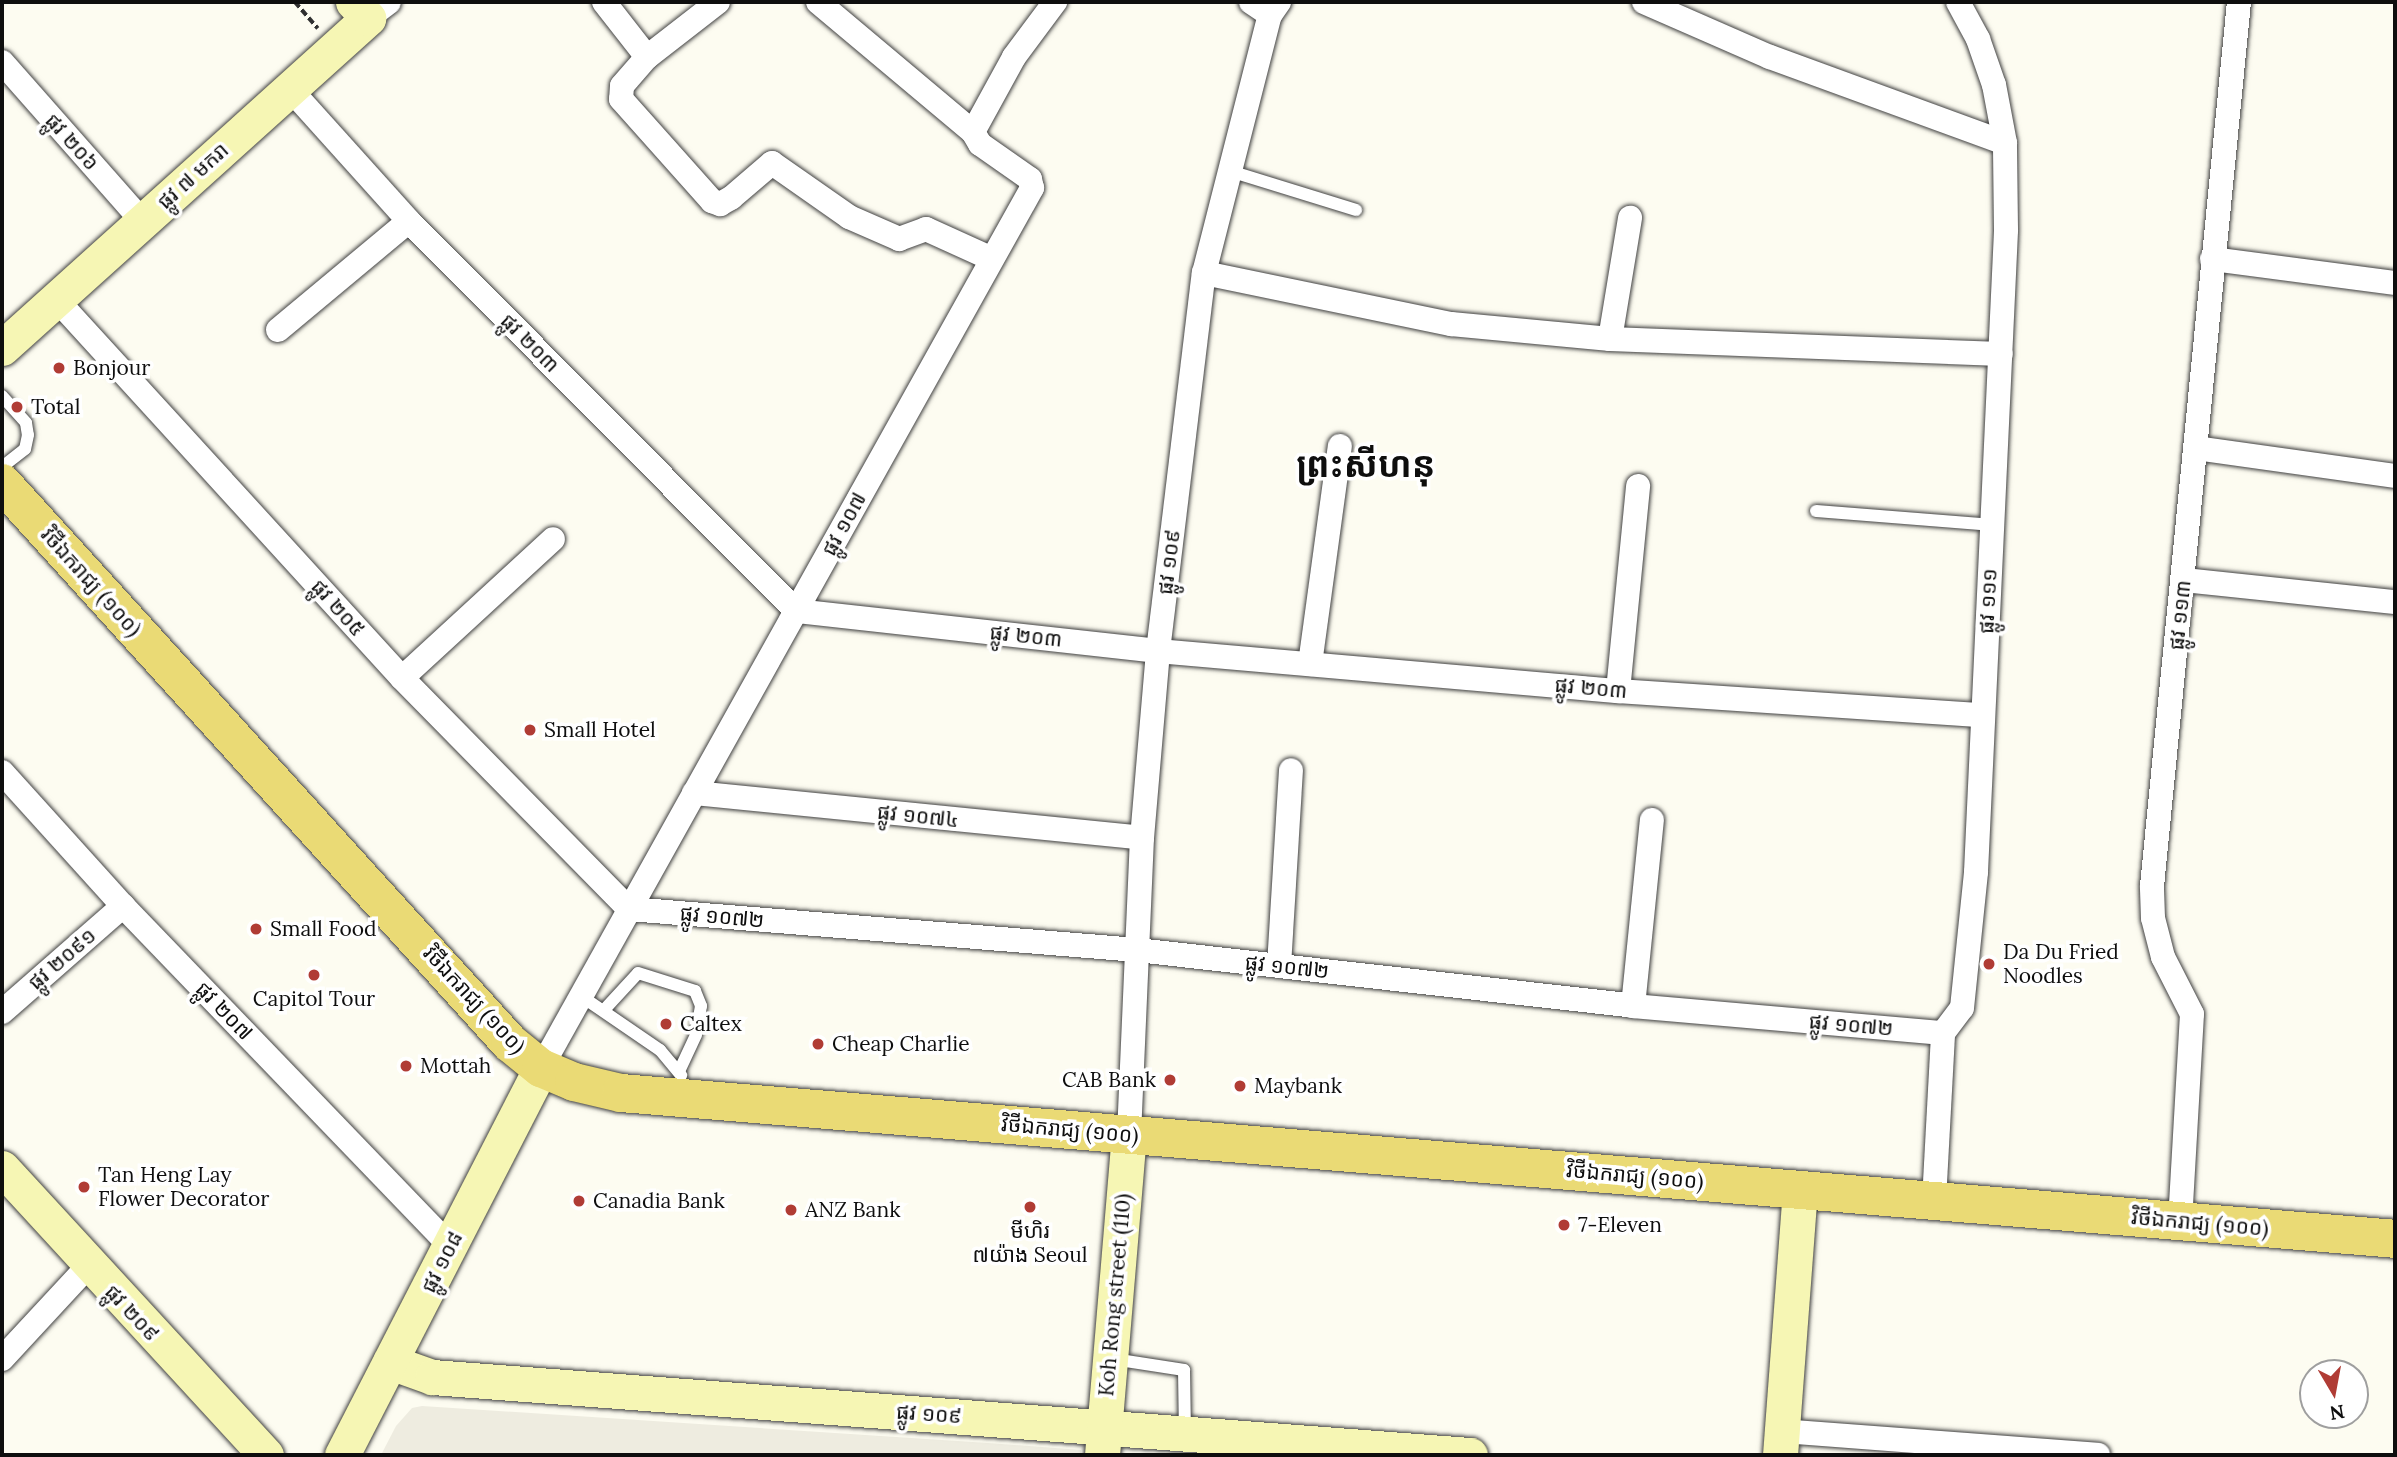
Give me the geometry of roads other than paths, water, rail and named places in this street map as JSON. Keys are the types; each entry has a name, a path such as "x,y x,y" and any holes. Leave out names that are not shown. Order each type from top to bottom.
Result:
{"main road":[{"name":"ផ្លូវ ៧ មករា","path":"2,348 289,89 370,7"},
{"name":"វិថីឯករាជ្យ (១០០)","path":"2,483 510,1043 541,1068 574,1082 621,1093 685,1085 1129,1135 2395,1239"},
{"name":"ផ្លូវ ១០៨","path":"342,1455 541,1068"},
{"name":"Koh Rong street (110)","path":"1103,1441 1129,1135"},
{"name":"ផ្លូវ ២០៩","path":"2,1168 88,1266 266,1455"},
{"path":"1781,1443 1800,1190"},
{"name":"ផ្លូវ ១០៩","path":"390,1362 432,1377 1103,1441 1185,1433 1470,1455"}],"street":[{"path":"604,2 647,58"},
{"path":"718,2 647,58 622,86 621,99 712,201 720,204 731,198 772,163 849,217 886,233 907,238 926,229 992,259"},
{"path":"818,2 973,132 1014,57 1055,2"},
{"path":"1644,2 1770,57 2005,143"},
{"name":"ផ្លូវ ១១១","path":"1943,1032 1962,1008 1976,872 1981,715 2001,354 2005,143 1994,85 1978,39 1958,2"},
{"name":"ផ្លូវ ១១៣","path":"2180,1222 2192,1014 2163,957 2153,918 2152,886 2239,2"},
{"name":"ផ្លូវ ១០៩","path":"1129,1135 1142,838 1158,651 1205,273 1267,6"},
{"name":"ផ្លូវ ២០៦","path":"2,62 142,221"},
{"name":"ផ្លូវ ២០៣","path":"289,89 409,221 796,611 1158,651 1618,691 1981,715"},
{"name":"ផ្លូវ ១០៧","path":"541,1068 1032,183 980,144 973,132"},
{"path":"1610,339 1630,218"},
{"path":"278,330 409,221"},
{"path":"2212,259 2395,283"},
{"path":"1205,273 1451,324 1610,339 2001,354"},
{"name":"ផ្លូវ ២០៥","path":"56,299 402,678 629,909"},
{"path":"1310,664 1340,446"},
{"path":"2196,448 2395,476"},
{"path":"1618,691 1637,486"},
{"path":"402,678 553,539"},
{"path":"2184,580 2395,602"},
{"path":"1279,966 1291,770"},
{"name":"ផ្លូវ ២០៧","path":"2,772 123,906 450,1246"},
{"name":"ផ្លូវ ១០៧៤","path":"694,793 1142,838"},
{"path":"1633,1006 1652,820"},
{"name":"ផ្លូវ ២០៩១","path":"2,1012 123,906"},
{"name":"ផ្លូវ ១០៧២","path":"629,909 1137,950 1633,1006 1943,1032"},
{"path":"1934,1201 1943,1032"},
{"path":"2,1359 88,1266"},
{"path":"1781,1443 2098,1455"}],"lane":[{"path":"1230,171 1356,210"},
{"path":"2,396 26,423 28,435 25,449 2,467"},
{"path":"1816,511 1993,525"},
{"path":"604,1010 638,974 695,991 701,1006 685,1085"},
{"path":"581,996 660,1050 685,1085"},
{"path":"1110,1359 1175,1365 1184,1370 1185,1433"}],"place":[{"name":"Bonjour","path":"59,368"},
{"name":"Total","path":"17,407"},
{"name":"Small Hotel","path":"530,730"},
{"name":"Small Food","path":"256,929"},
{"name":"Da Du Fried Noodles","path":"1989,964"},
{"name":"Capitol Tour","path":"314,975"},
{"name":"Caltex","path":"666,1024"},
{"name":"Cheap Charlie","path":"818,1044"},
{"name":"Mottah","path":"406,1066"},
{"name":"CAB Bank","path":"1170,1080"},
{"name":"Maybank","path":"1240,1086"},
{"name":"Tan Heng Lay Flower Decorator","path":"84,1187"},
{"name":"Canadia Bank","path":"579,1201"},
{"name":"មីហិរ ៧យ៉ាង Seoul","path":"1030,1207"},
{"name":"ANZ Bank","path":"791,1210"},
{"name":"7-Eleven","path":"1564,1225"}],"district":[{"name":"ព្រះសីហនុ","path":"1366,465"}]}
